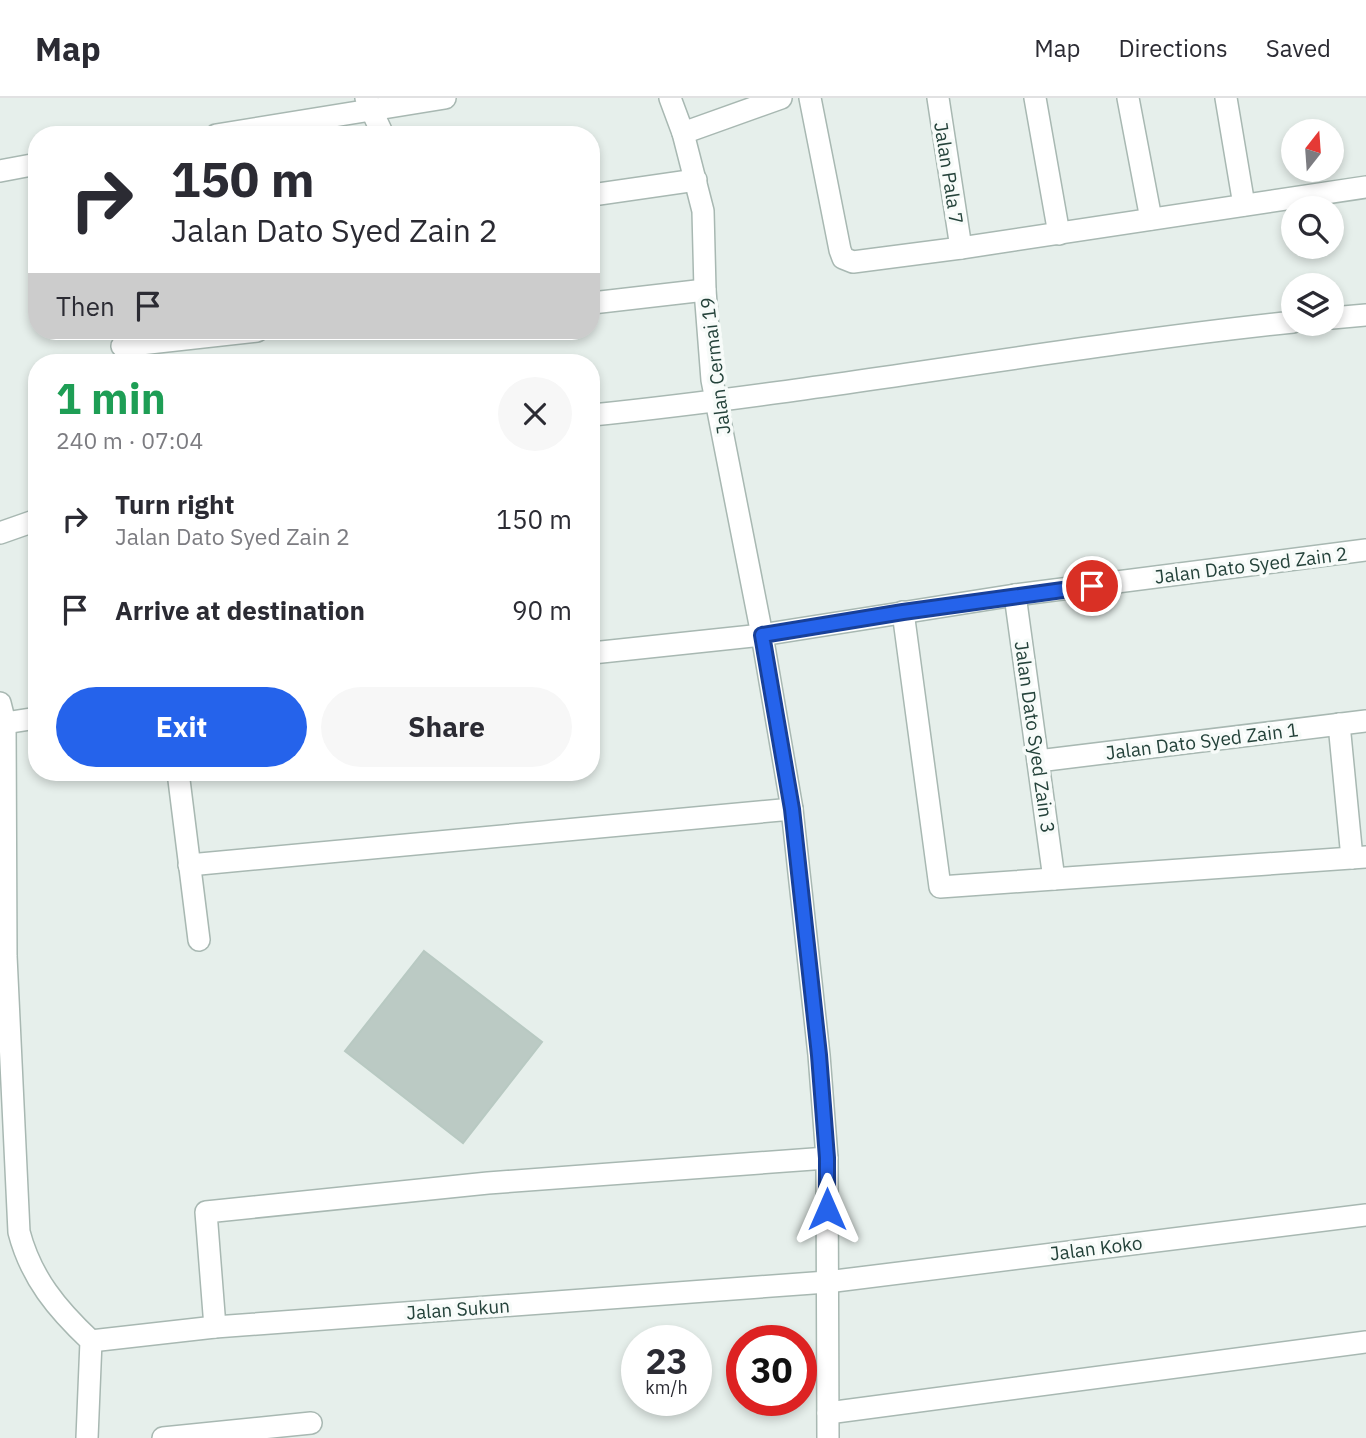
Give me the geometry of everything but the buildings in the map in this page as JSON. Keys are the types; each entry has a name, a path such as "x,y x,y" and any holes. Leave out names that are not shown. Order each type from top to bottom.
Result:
{"street":[{"path":"260,126 369,104 445,98"},
{"name":"Jalan Cermai 19","path":"670,98 683,133 703,211 705,290 716,402 762,635 792,809 819,1055 827,1158 828,1438"},
{"path":"683,133 781,98"},
{"path":"810,98 843,258 853,262 1366,187"},
{"name":"Jalan Pala 7","path":"938,98 961,248"},
{"path":"1035,98 1059,234"},
{"path":"1128,98 1151,219"},
{"path":"1226,98 1244,205"},
{"path":"369,104 379,126"},
{"path":"0,171 28,166"},
{"path":"600,194 696,180"},
{"path":"600,302 705,290"},
{"path":"1344,317 1366,315"},
{"path":"600,414 716,402 971,363 1281,324"},
{"path":"122,346 176,340"},
{"path":"0,533 28,523"},
{"name":"Jalan Dato Syed Zain 2","path":"600,652 762,635 1016,595 1366,550"},
{"name":"Jalan Dato Syed Zain 3","path":"1016,595 1054,878"},
{"path":"903,612 940,887 1359,858 1339,724"},
{"path":"28,717 3,713 6,956 19,1232 27,1261 58,1310 90,1341 87,1438"},
{"name":"Jalan Dato Syed Zain 1","path":"1038,761 1366,721"},
{"path":"179,781 199,940"},
{"path":"189,865 792,809"},
{"path":"215,1327 206,1212 488,1183 827,1158"},
{"name":"Jalan Koko","path":"827,1282 1366,1215"},
{"name":"Jalan Sukun","path":"90,1341 215,1327 827,1282"},
{"path":"828,1413 1366,1342"},
{"path":"163,1438 311,1423"}],"route":[{"path":"827,1209 827,1158 819,1055 792,809 762,635 1016,595 1092,586"}]}
